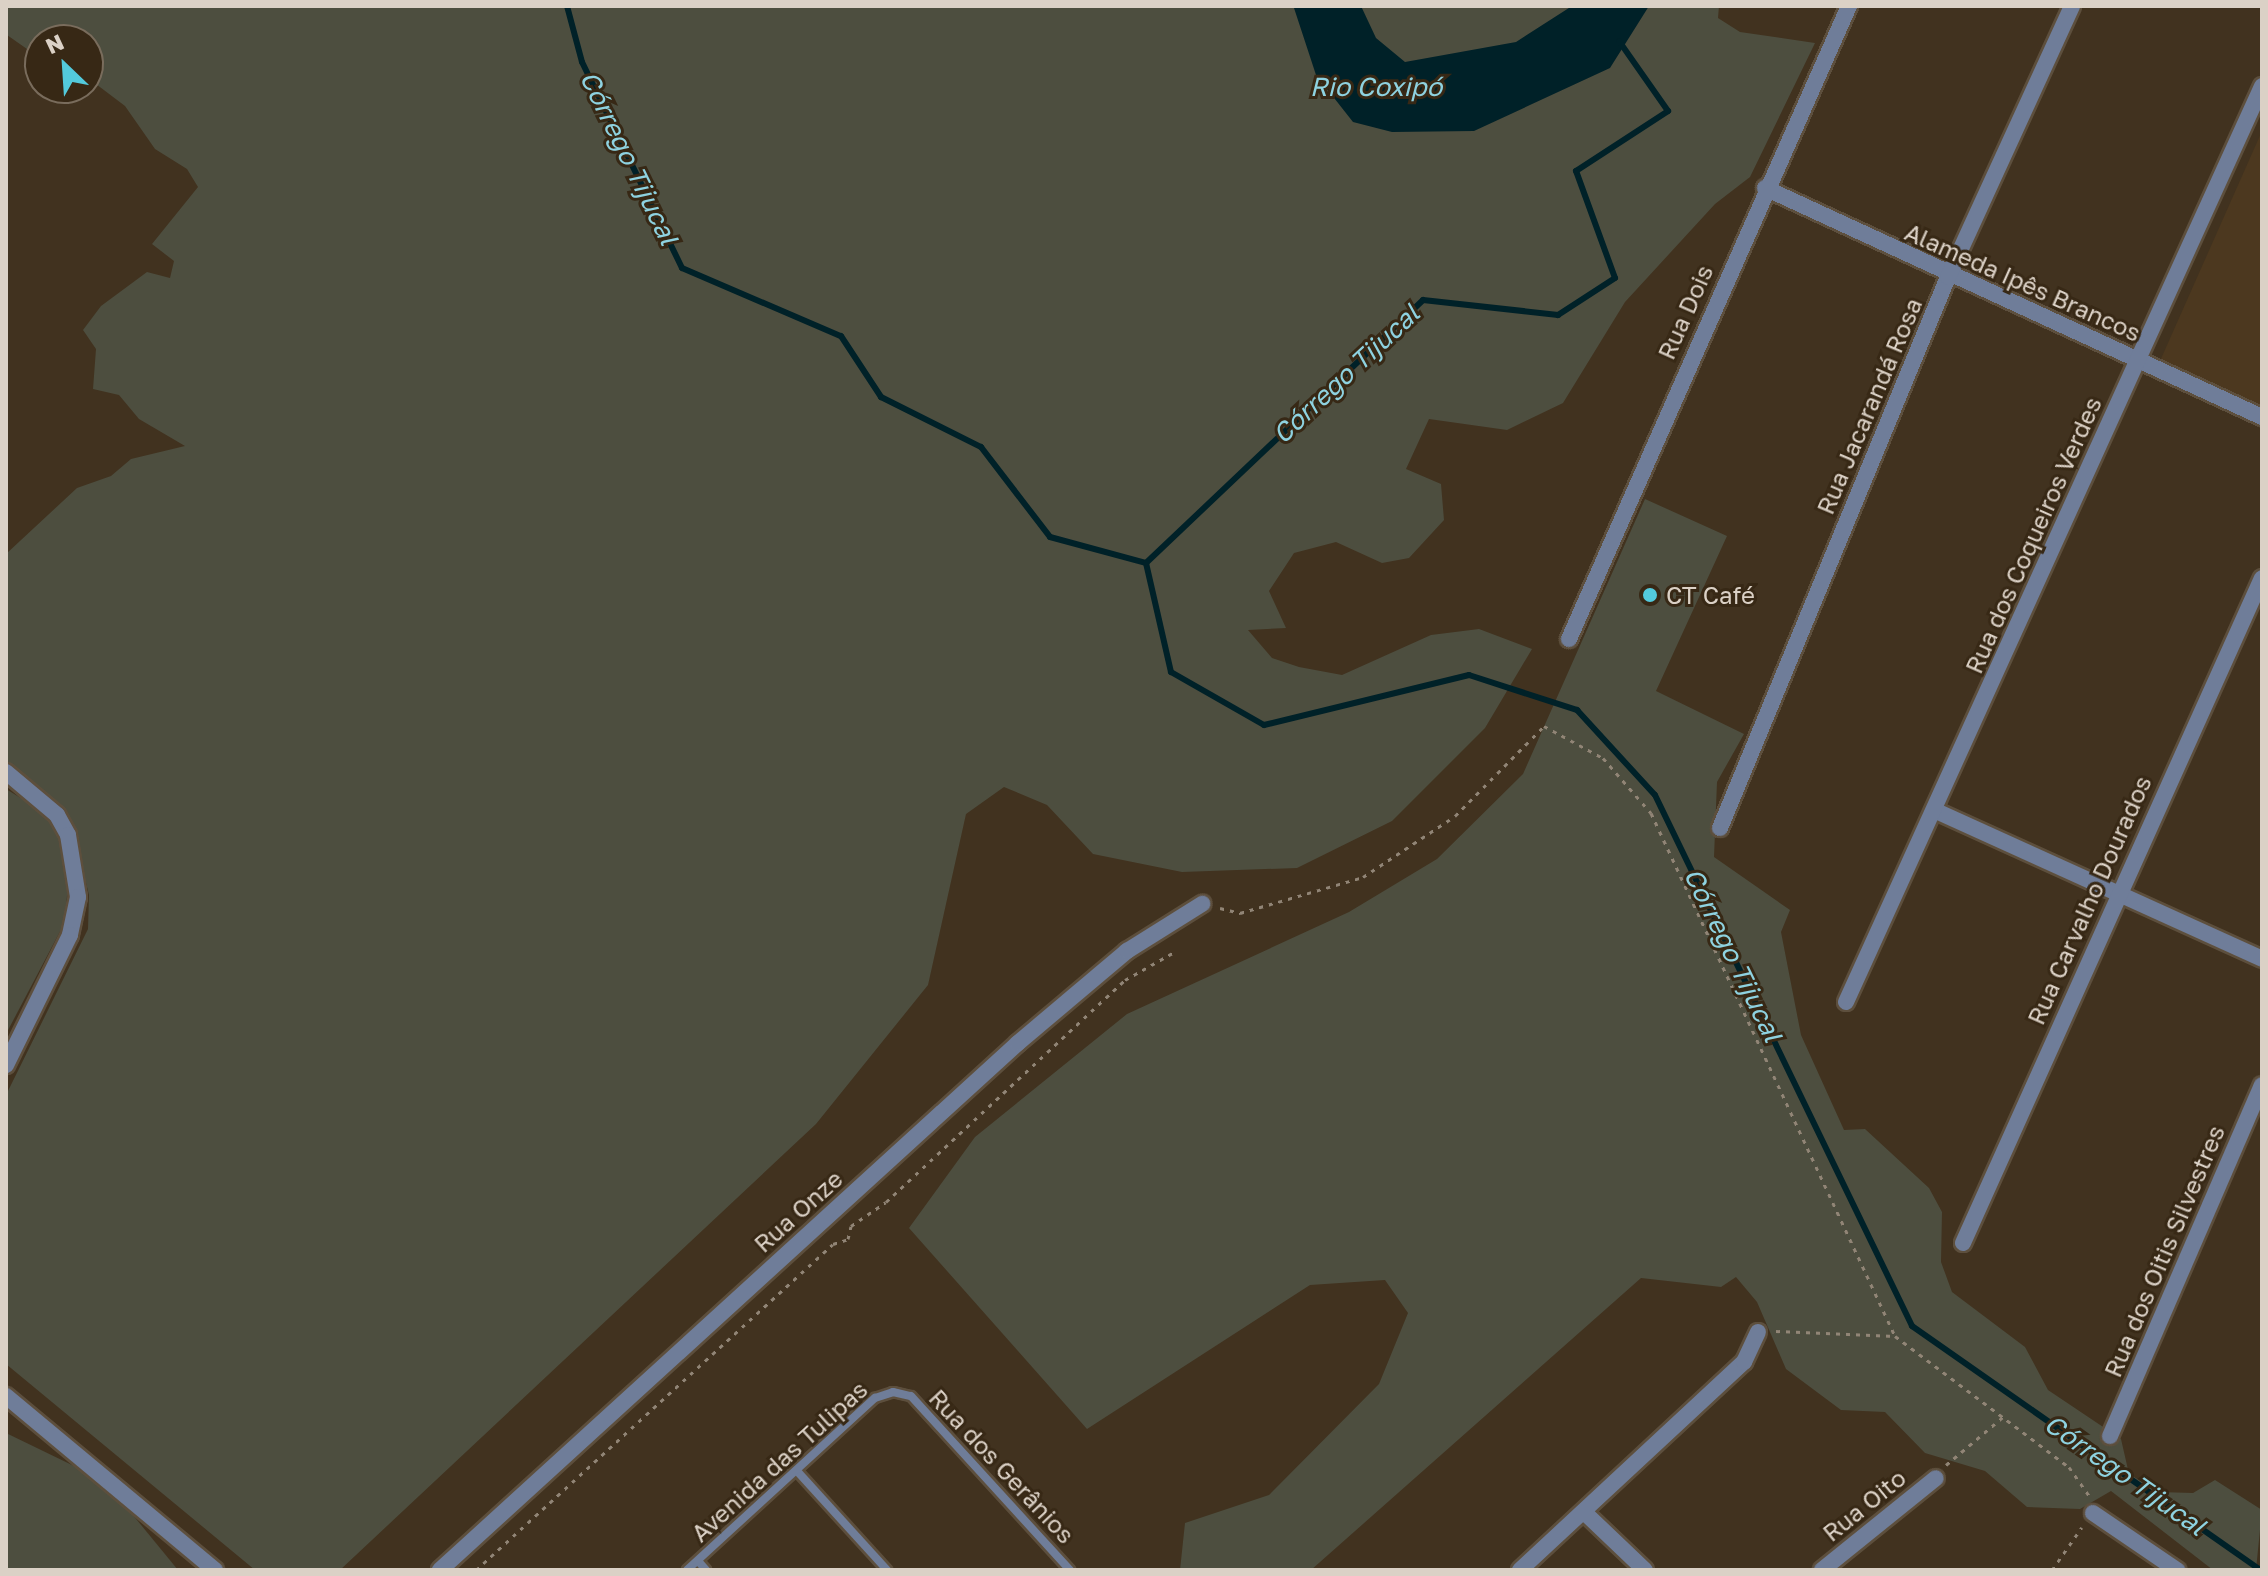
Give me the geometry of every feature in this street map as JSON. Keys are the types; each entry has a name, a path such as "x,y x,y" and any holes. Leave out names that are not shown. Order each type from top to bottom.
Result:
{"street":[{"name":"Rua Dois","path":"1569,639 1765,188 1849,6"},
{"name":"Rua Jacarandá Rosa","path":"1720,828 1948,277 2072,6"},
{"name":"Rua dos Coqueiros Verdes","path":"1846,1002 2262,86"},
{"name":"Alameda Ipês Brancos","path":"1765,188 1948,277 2262,417"},
{"name":"Rua Carvalho Dourados","path":"1963,1243 2115,895 2262,578"},
{"path":"6,772 63,825 78,897 70,935 6,1065"},
{"path":"1934,810 2115,895 2262,959"},
{"name":"Rua Onze","path":"440,1570 1018,1043 1127,951 1202,904"},
{"name":"Rua dos Oitis Silvestres","path":"2110,1436 2262,1085"},
{"path":"1520,1570 1744,1362 1758,1332"},
{"path":"6,1396 215,1570"},
{"name":"Rua Oito","path":"1822,1570 1936,1478"},
{"path":"1584,1512 1645,1570"},
{"path":"2093,1513 2177,1570"}],"lane":[{"name":"Avenida das Tulipas","path":"687,1570 875,1398 902,1393"},
{"name":"Rua dos Gerânios","path":"902,1393 1070,1570"},
{"path":"797,1471 887,1570"},
{"path":"698,1561 706,1570"}],"path":[{"path":"1202,904 1240,913 1363,877 1455,816 1544,726 1603,758 1651,813 1895,1336 2069,1467 2089,1493 2093,1513 2052,1570"},
{"path":"476,1570 833,1244 848,1239 851,1226 877,1202 886,1202 1125,980 1166,950 1176,951"},
{"path":"1758,1332 1823,1328 1895,1336"},
{"path":"1936,1478 1955,1453 2003,1417"}],"shaded area":[{"path":"2262,131 2262,406 2160,361"}],"green space":[{"path":"6,6 1719,6 1718,18 1740,32 1815,43 1750,177 1715,204 1625,302 1563,403 1507,430 1429,419 1406,469 1441,484 1444,520 1409,558 1382,563 1336,542 1294,553 1269,591 1286,628 1248,630 1272,658 1299,667 1342,675 1431,635 1479,629 1532,649 1485,728 1392,821 1297,868 1182,872 1093,854 1047,805 1004,787 966,814 928,985 816,1124 340,1570 255,1570 6,1364 6,1095 88,929 89,895 72,827 6,764 6,554 77,488 111,476 131,459 185,446 139,419 119,395 93,389 96,349 83,330 101,306 147,272 170,278 174,261 152,244 198,187 187,169 155,149 125,106 104,90 104,24 24,24 24,47 7,35"},
{"path":"1645,499 1727,536 1656,691 1744,734 1717,782 1714,857 1790,910 1781,932 1801,1035 1844,1130 1865,1129 1929,1188 1942,1212 1941,1262 1952,1292 2025,1347 2048,1390 2121,1439 2129,1474 2159,1492 2193,1493 2215,1480 2262,1510 2256,1570 2213,1570 2111,1491 2080,1509 2027,1507 1985,1471 1925,1453 1885,1412 1841,1410 1786,1369 1757,1302 1736,1277 1721,1287 1641,1278 1311,1570 1180,1570 1185,1523 1269,1495 1379,1384 1408,1313 1385,1280 1310,1285 1087,1429 909,1228 975,1137 1127,1014 1349,912 1437,859 1523,774"},
{"path":"6,789 42,811 61,837 69,870 65,922 6,1034"},
{"path":"6,1433 105,1481 178,1570 6,1570"}],"water":[{"name":"Rio Coxipó","path":"1361,6 1376,38 1405,62 1516,42 1572,6 1649,6 1610,68 1474,131 1392,132 1353,122 1316,75 1294,8"}],"waterway":[{"name":"Córrego Tijucal","path":"567,6 582,62 682,268 841,336 881,397 981,447 1050,537 1146,563 1171,672 1264,725 1469,675 1577,710 1655,795 1912,1326 2261,1570"},
{"name":"Córrego Tijucal","path":"1146,563 1423,300 1558,315 1615,278 1576,171 1668,111 1619,41"}],"place":[{"name":"CT Café","path":"1650,595"}]}
